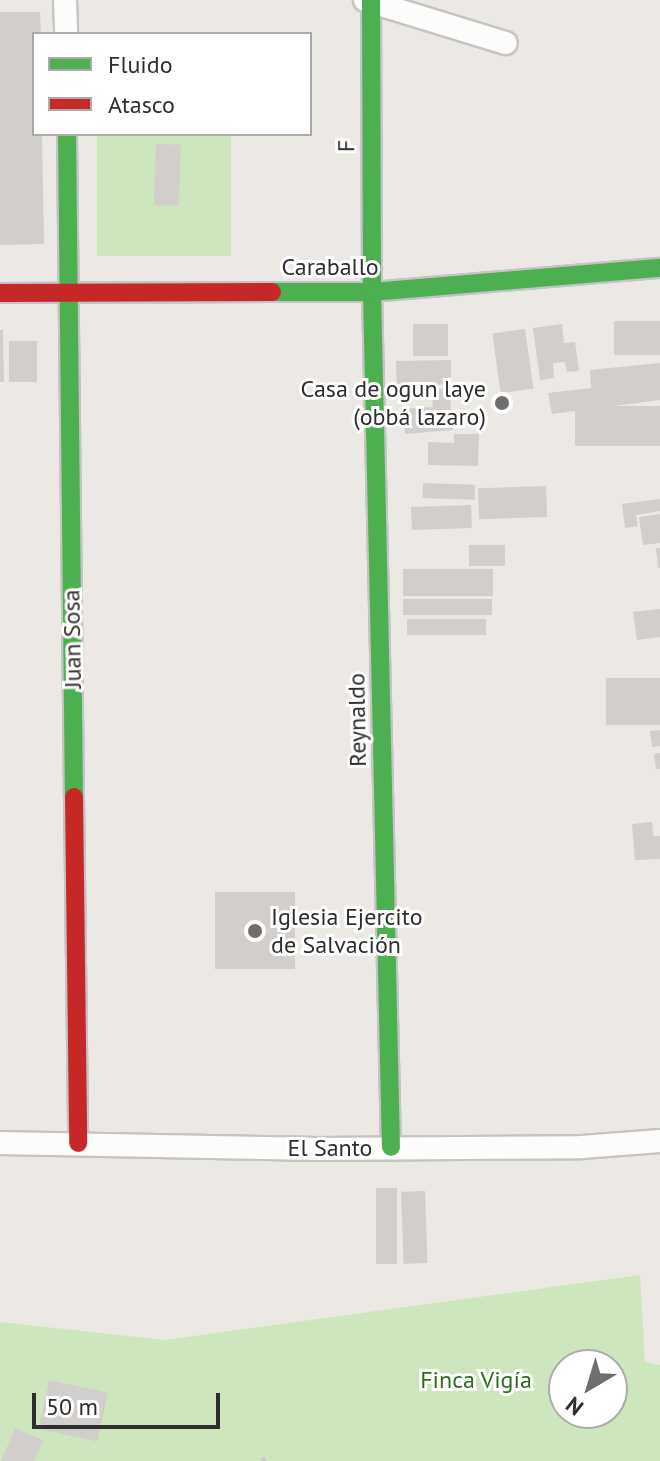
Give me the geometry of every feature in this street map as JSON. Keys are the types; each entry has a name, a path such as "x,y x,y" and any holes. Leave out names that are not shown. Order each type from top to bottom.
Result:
{"street":[{"path":"65,0 66,32"},
{"path":"368,1 506,43"},
{"name":"F","path":"368,1 372,292"},
{"name":"Juan Sosa","path":"67,136 78,1143"},
{"name":"Caraballo","path":"0,293 372,292 660,268"},
{"name":"Reynaldo","path":"372,292 391,1147"},
{"name":"El Santo","path":"0,1143 582,1147 660,1141"}],"green space":[{"path":"97,136 231,136 231,256 97,256"},
{"name":"Finca Vigía","path":"640,1275 645,1362 660,1365 660,1461 0,1461 0,1322 165,1340"}],"building":[{"path":"0,12 40,12 41,32 32,32 32,136 42,136 44,244 0,245"},
{"path":"156,144 181,145 179,206 154,205"},
{"path":"614,321 660,321 660,355 614,355"},
{"path":"413,324 448,324 448,356 413,356"},
{"path":"562,324 564,343 575,342 579,371 567,372 565,362 553,363 554,378 540,380 533,328"},
{"path":"525,329 533,388 501,393 492,334"},
{"path":"0,330 3,330 4,382 0,382"},
{"path":"9,341 37,341 37,382 9,382"},
{"path":"451,360 451,384 430,385 430,396 397,396 396,361"},
{"path":"660,363 660,400 552,414 548,393 591,388 590,370"},
{"path":"449,388 453,430 405,434 403,409 433,407 431,390"},
{"path":"575,406 660,406 660,446 575,446"},
{"path":"454,434 479,434 478,466 428,465 428,442 454,443"},
{"path":"423,483 475,485 474,500 422,498"},
{"path":"546,486 547,517 479,519 478,488"},
{"path":"660,499 660,511 636,515 638,526 625,528 622,504"},
{"path":"471,505 472,528 412,530 411,507"},
{"path":"660,514 660,543 643,545 639,517"},
{"path":"469,545 505,545 505,566 469,566"},
{"path":"656,548 660,548 660,568 658,568"},
{"path":"403,569 493,569 493,596 403,596"},
{"path":"403,599 492,599 492,615 403,615"},
{"path":"660,609 660,637 637,640 633,612"},
{"path":"407,619 486,619 486,635 407,635"},
{"path":"606,678 660,678 660,725 606,725"},
{"path":"660,730 660,746 652,747 650,731"},
{"path":"660,753 660,769 656,769 654,754"},
{"path":"652,822 653,836 660,836 660,859 635,860 632,824"},
{"name":"Iglesia Ejercito de Salvación","path":"215,892 295,892 295,969 215,969"},
{"path":"376,1188 397,1188 397,1264 376,1264"},
{"path":"425,1191 428,1263 404,1264 401,1192"},
{"path":"49,1380 108,1392 97,1441 39,1429"},
{"path":"15,1428 43,1440 34,1461 1,1461"}],"traffic: fast":[{"path":"371,0 372,292 391,1147"},
{"path":"67,136 74,797"},
{"path":"272,292 372,292 660,268"}],"traffic: jam":[{"path":"0,293 272,292"},
{"path":"74,797 78,1143"}],"place":[{"name":"Casa de ogun laye (obbá lazaro)","path":"502,403"},
{"name":"Iglesia Ejercito de Salvación","path":"255,931"}]}
